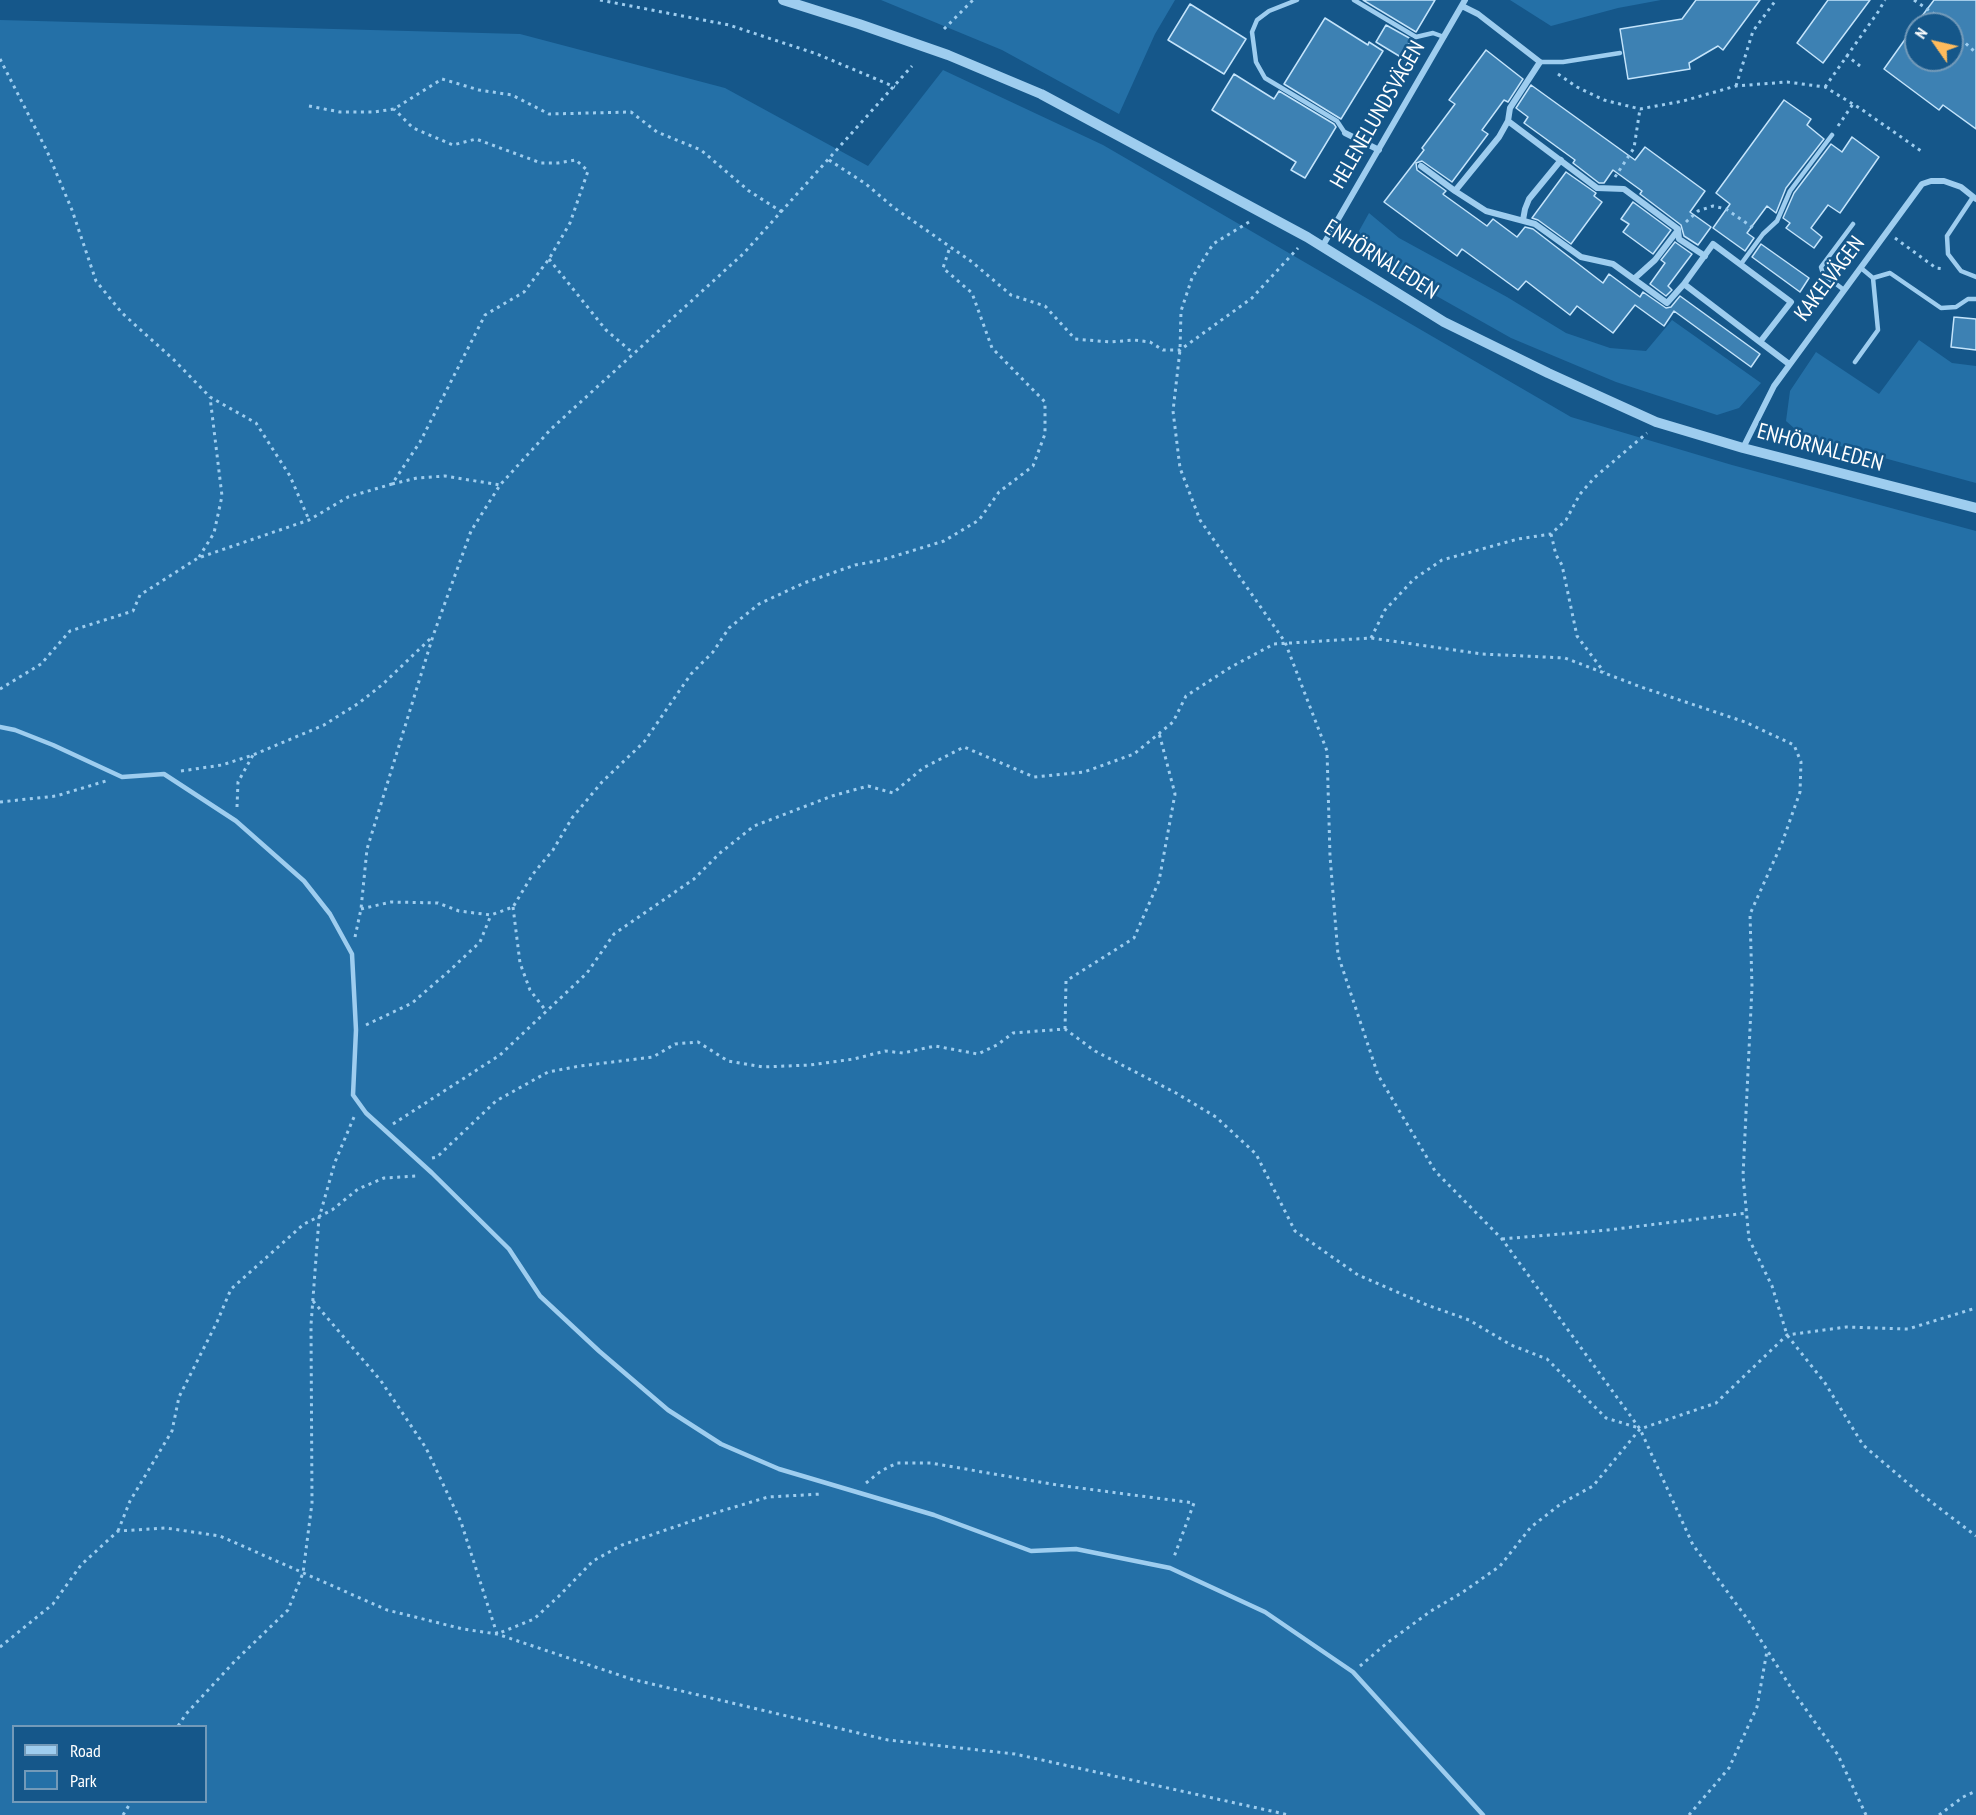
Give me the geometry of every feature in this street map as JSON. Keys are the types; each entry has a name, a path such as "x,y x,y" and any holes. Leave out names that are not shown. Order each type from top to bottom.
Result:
{"street":[{"name":"ENHÖRNALEDEN","path":"783,0 948,55 1041,94 1307,237 1321,248 1444,322 1656,422 1743,448 1976,508"},
{"path":"1455,191 1499,137 1508,121 1510,108 1540,62 1463,3"},
{"name":"HELENELUNDSVÄGEN","path":"1321,248 1463,3"},
{"path":"1508,121 1597,188 1624,189 1678,229 1679,239 1705,256"},
{"path":"1345,133 1379,150"},
{"path":"1523,220 1529,199 1561,160"},
{"path":"1421,166 1475,206 1535,225 1581,257 1613,264 1667,303 1713,244 1791,302 1760,342"},
{"name":"KAKELVÄGEN","path":"1743,448 1774,386 1789,364 1923,184 1931,180 1944,181 1960,187 1975,198"},
{"path":"1635,278 1655,260 1678,229"},
{"path":"1684,284 1789,364"}],"lane":[{"path":"1298,0 1269,11 1257,20 1252,32 1256,62 1264,78 1336,121 1345,133"},
{"path":"1354,0 1416,37 1433,33 1444,37"},
{"path":"1540,62 1563,62 1620,52"},
{"path":"1741,264 1763,234 1777,220 1790,191 1832,135"},
{"path":"1975,198 1947,236 1948,254 1962,271 1976,276"},
{"path":"1844,290 1823,273 1821,267 1852,224"},
{"path":"1855,362 1878,330 1874,278 1861,268"},
{"path":"1874,278 1890,273 1941,308 1956,307 1968,298 1976,300"},
{"path":"0,727 15,730 53,745 122,777 164,774 236,821 304,881 330,914 352,954 357,1030 353,1095 366,1113 509,1249 540,1296 599,1351 668,1410 721,1444 769,1465 934,1515 1031,1551 1076,1549 1170,1568 1265,1612 1353,1672 1484,1815"}],"path":[{"path":"600,0 729,25 818,54 895,87"},
{"path":"944,29 974,0"},
{"path":"1736,86 1753,31 1776,0"},
{"path":"1825,87 1885,0"},
{"path":"1914,0 1931,12"},
{"path":"1964,42 1976,53"},
{"path":"1846,56 1860,66"},
{"path":"0,59 51,161 72,210 96,281 122,313 174,360 210,397 256,423 290,476 309,520"},
{"path":"1540,62 1577,87 1604,100 1640,109 1683,101 1736,86 1787,82 1825,87 1923,153"},
{"path":"352,954 361,909 367,849 434,636 471,531 500,486 551,429 744,253 912,66"},
{"path":"309,106 340,112 374,112 394,109 442,79 479,90 512,95 549,114 631,112 657,132 700,150 749,191 782,212"},
{"path":"1832,135 1853,104"},
{"path":"392,484 420,442 485,315 524,292 549,259 570,223 588,171 576,160 541,163 476,139 453,145 413,128 394,109"},
{"path":"1607,188 1634,148 1640,109"},
{"path":"829,160 867,184 893,207 972,262 1011,295 1045,306 1075,339 1110,342 1134,340 1150,342 1163,350 1180,350 1252,298 1307,237"},
{"path":"1678,229 1698,211 1713,206 1726,209 1763,234"},
{"path":"1263,213 1213,244 1192,278 1181,311 1180,350 1173,411 1180,468 1200,520 1285,642 1327,751 1330,856 1338,955 1378,1075 1435,1171 1502,1239 1640,1429 1693,1545 1748,1620 1838,1755 1866,1815"},
{"path":"1887,232 1936,268 1962,271"},
{"path":"546,1011 531,990 520,963 513,907 533,874 553,850 572,818 602,782 644,742 691,674 713,652 729,628 759,604 804,583 855,565 882,560 944,541 979,520 999,492 1033,466 1045,434 1045,402 992,348 972,293 943,268 950,247"},
{"path":"549,259 606,330 633,353"},
{"path":"198,558 214,533 222,496 214,445 210,397"},
{"path":"1371,638 1385,610 1414,579 1442,560 1518,539 1551,534 1566,520 1580,494 1595,477 1646,435 1656,422"},
{"path":"0,689 40,664 70,631 133,611 140,595 198,558 309,520 348,497 417,478 445,476 500,486"},
{"path":"1551,534 1556,555 1565,576 1577,636 1604,673"},
{"path":"164,774 222,765 253,755 324,725 359,704 434,636"},
{"path":"384,1130 500,1055 586,973 614,934 694,879 720,853 754,826 832,796 868,786 893,793 923,768 964,747 1034,777 1084,772 1134,754 1173,722 1186,696 1274,644 1371,638 1482,654 1565,658 1745,722 1794,745 1801,762 1800,792 1782,843 1750,914 1752,987 1743,1176 1749,1239 1772,1286 1787,1335 1825,1383 1863,1444 1917,1491 1976,1536"},
{"path":"1065,1029 1066,981 1134,938 1159,880 1175,794 1159,733"},
{"path":"236,821 238,782 253,755"},
{"path":"0,802 56,796 122,777"},
{"path":"361,909 391,902 438,903 459,911 491,915 513,907"},
{"path":"357,1030 412,1003 480,942 491,915"},
{"path":"418,1161 436,1157 496,1101 548,1072 653,1057 675,1044 698,1042 728,1061 763,1067 810,1065 854,1059 885,1051 903,1053 935,1046 978,1054 997,1045 1013,1033 1065,1029 1095,1051 1176,1093 1216,1117 1256,1154 1294,1231 1358,1275 1427,1305 1469,1320 1511,1344 1547,1359 1606,1418 1640,1429"},
{"path":"179,1725 235,1661 288,1610 303,1573 312,1503 311,1325 319,1218 335,1162 354,1119 353,1095"},
{"path":"0,1647 53,1604 81,1565 118,1532 130,1501 172,1431 179,1397 231,1289 304,1224 333,1210 358,1189 384,1178 417,1176"},
{"path":"1502,1239 1608,1230 1747,1213"},
{"path":"313,1301 381,1381 426,1448 461,1522 497,1634"},
{"path":"1353,1672 1422,1617 1500,1566 1531,1527 1562,1503 1593,1486 1640,1429 1716,1402 1787,1335 1846,1327 1908,1329 1976,1308"},
{"path":"857,1492 881,1471 897,1463 931,1463 1057,1485 1194,1503 1170,1568"},
{"path":"497,1634 534,1619 592,1561 622,1545 768,1497 824,1494"},
{"path":"118,1532 166,1528 220,1536 387,1610 463,1629 497,1634 632,1679 888,1740 1015,1754 1289,1815"},
{"path":"1689,1815 1729,1768 1757,1707 1767,1650"},
{"path":"1939,1815 1963,1797 1976,1791"}],"green space":[{"path":"881,0 1175,0 1155,34 1119,114 1002,50"},
{"path":"1510,0 1661,0 1618,8 1551,26"},
{"path":"0,20 520,34 725,88 868,166 943,70 1103,145 1571,417 1732,465 1976,531 1976,1815 0,1815"},
{"path":"1369,213 1399,238 1507,297 1566,333 1610,348 1646,351 1672,320 1761,383 1739,408 1717,415 1616,382 1511,338 1369,258 1359,231"},
{"path":"1919,340 1952,363 1976,366 1976,483 1803,436 1786,421 1790,391 1816,352 1879,394"}],"building":[{"path":"1363,0 1435,0 1416,32"},
{"path":"1696,0 1760,0 1723,50 1718,46 1689,63 1690,69 1628,79 1620,29 1682,19"},
{"path":"1828,0 1870,0 1823,63 1797,43"},
{"path":"1934,0 1976,0 1976,129 1943,105 1939,110 1884,69 1904,41 1904,72 1964,72 1964,12 1925,12"},
{"path":"1190,4 1246,39 1224,74 1168,40"},
{"path":"1325,18 1368,45 1369,42 1383,51 1341,119 1284,84"},
{"path":"1386,25 1411,39 1409,43 1417,48 1409,62 1376,42"},
{"path":"1486,50 1523,79 1508,102 1504,100 1482,130 1488,134 1452,182 1422,161 1416,163 1417,170 1446,191 1444,195 1487,226 1493,219 1517,237 1525,227 1533,229 1603,283 1609,274 1640,297 1643,292 1666,308 1671,307 1680,296 1760,354 1751,367 1674,311 1664,326 1635,305 1613,333 1577,306 1570,315 1526,281 1518,290 1462,249 1457,256 1384,202 1424,150 1422,148 1455,104 1449,100"},
{"path":"1234,74 1274,99 1279,91 1334,124 1336,127 1305,178 1291,170 1296,162 1212,110"},
{"path":"1531,85 1635,160 1645,147 1705,191 1690,212 1711,227 1698,245 1684,236 1681,225 1640,194 1642,191 1613,170 1604,183 1599,183 1573,163 1575,160 1524,123 1528,117 1516,108"},
{"path":"1784,100 1811,119 1807,125 1824,139 1786,188 1776,213 1767,206 1747,233 1754,238 1745,251 1713,228 1730,204 1716,193"},
{"path":"1852,137 1879,157 1840,213 1828,205 1811,228 1822,237 1814,248 1786,228 1790,223 1783,218 1794,193 1831,144 1842,152"},
{"path":"1566,172 1596,193 1594,196 1602,202 1571,244 1532,218"},
{"path":"1633,202 1671,230 1653,254 1623,232 1629,224 1621,219"},
{"path":"1675,242 1692,254 1668,286 1672,290 1666,296 1650,284 1665,263 1661,260"},
{"path":"1761,244 1809,278 1800,292 1752,257"},
{"path":"1954,317 1976,319 1976,350 1951,347"}]}
